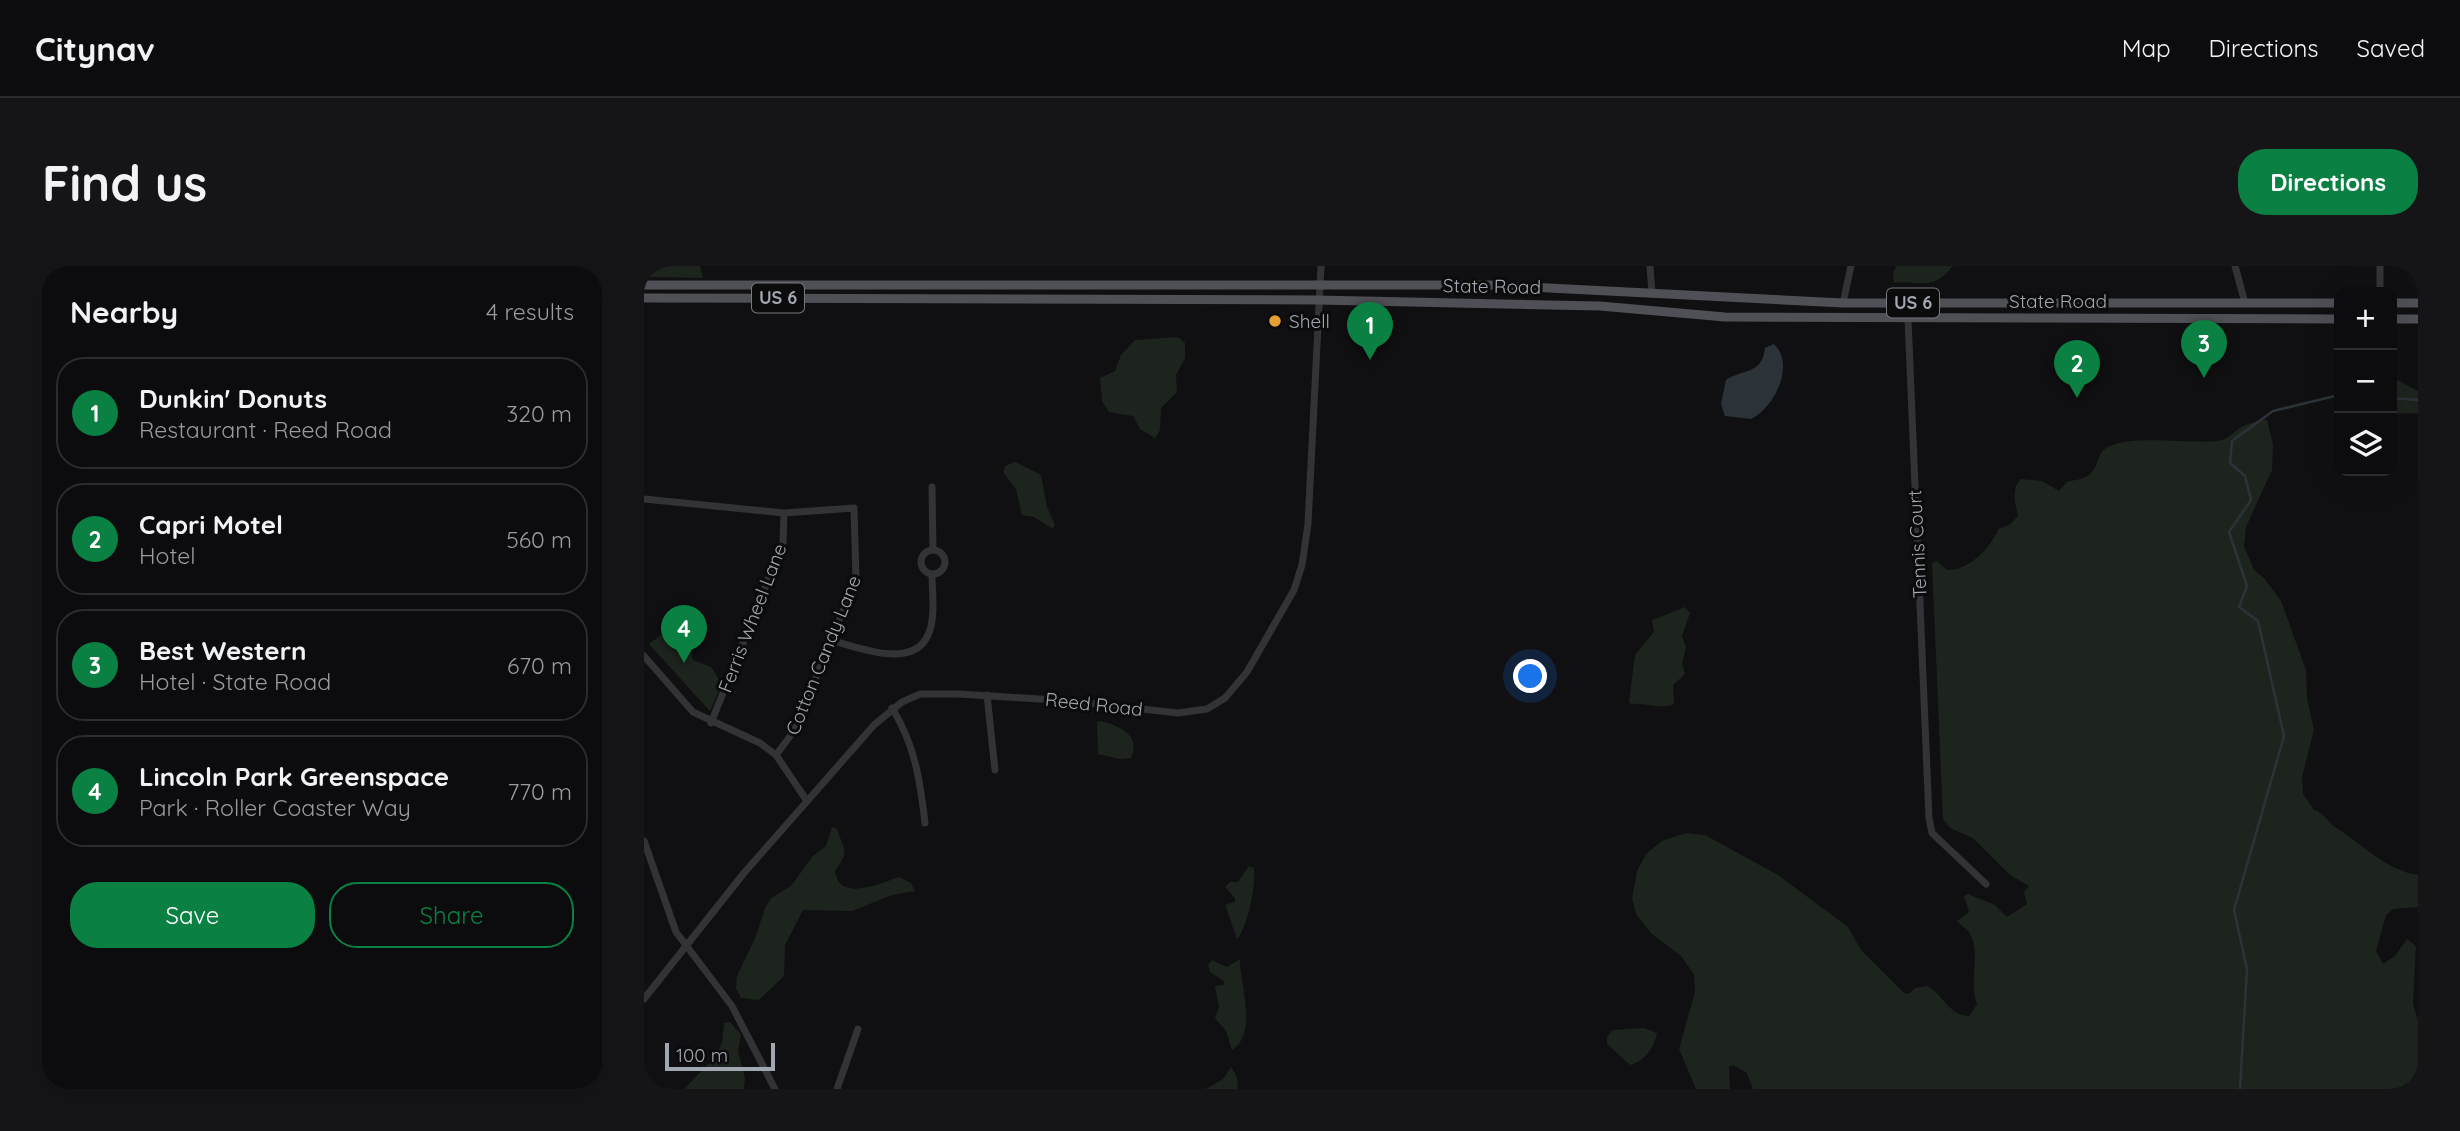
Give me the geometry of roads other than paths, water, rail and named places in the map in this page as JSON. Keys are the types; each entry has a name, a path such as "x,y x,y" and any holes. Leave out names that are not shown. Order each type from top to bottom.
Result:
{"main road":[{"name":"State Road","path":"644,285 1488,285 1843,303 2334,303"},
{"name":"State Road","path":"644,298 1317,300 1600,306 1725,317 2334,319"},
{"path":"2397,303 2418,303"},
{"path":"2397,319 2418,319"}],"street":[{"name":"Reed Road","path":"644,999 716,906 892,708 920,694 988,695 1178,713 1207,709 1232,691 1280,617 1303,565 1308,524 1317,300 1321,266"},
{"path":"1650,266 1652,293"},
{"path":"1843,303 1851,266"},
{"path":"2235,266 2245,303"},
{"path":"2380,266 2380,287"},
{"path":"1600,306 1602,290"},
{"path":"1942,302 1942,319"},
{"path":"2105,303 2105,319"},
{"name":"Tennis Court","path":"1908,319 1925,769 1932,832 1986,884"},
{"path":"932,487 933,550"},
{"path":"644,499 784,513"},
{"name":"Cotton Candy Lane","path":"776,755 794,731 856,579 854,508 784,513"},
{"name":"Ferris Wheel Lane","path":"711,723 783,543 784,513"},
{"path":"933,550 940,553 944,562 942,569 932,574 923,569 921,562 923,555 933,550"},
{"path":"831,640 882,653 910,651 921,645 928,636 932,620 932,574"},
{"path":"644,656 693,712 711,723 760,743 776,755 807,801"},
{"path":"988,695 995,770"},
{"path":"892,708 906,731 916,757 925,822"},
{"path":"644,841 676,932 732,1006 775,1089"},
{"path":"837,1089 858,1029"}],"waterway":[{"path":"2240,1089 2247,969 2234,910 2284,736 2258,621 2239,607 2247,586 2229,532 2251,500 2245,476 2230,463 2232,441 2273,411 2334,396"},
{"path":"2397,398 2418,400"}],"place":[{"name":"Shell","path":"1275,321"},
{"name":"Dunkin' Donuts","path":"1370,360"},
{"name":"Best Western","path":"2204,378"},
{"name":"Capri Motel","path":"2077,398"},
{"name":"Lincoln Park Greenspace","path":"684,663"}]}
